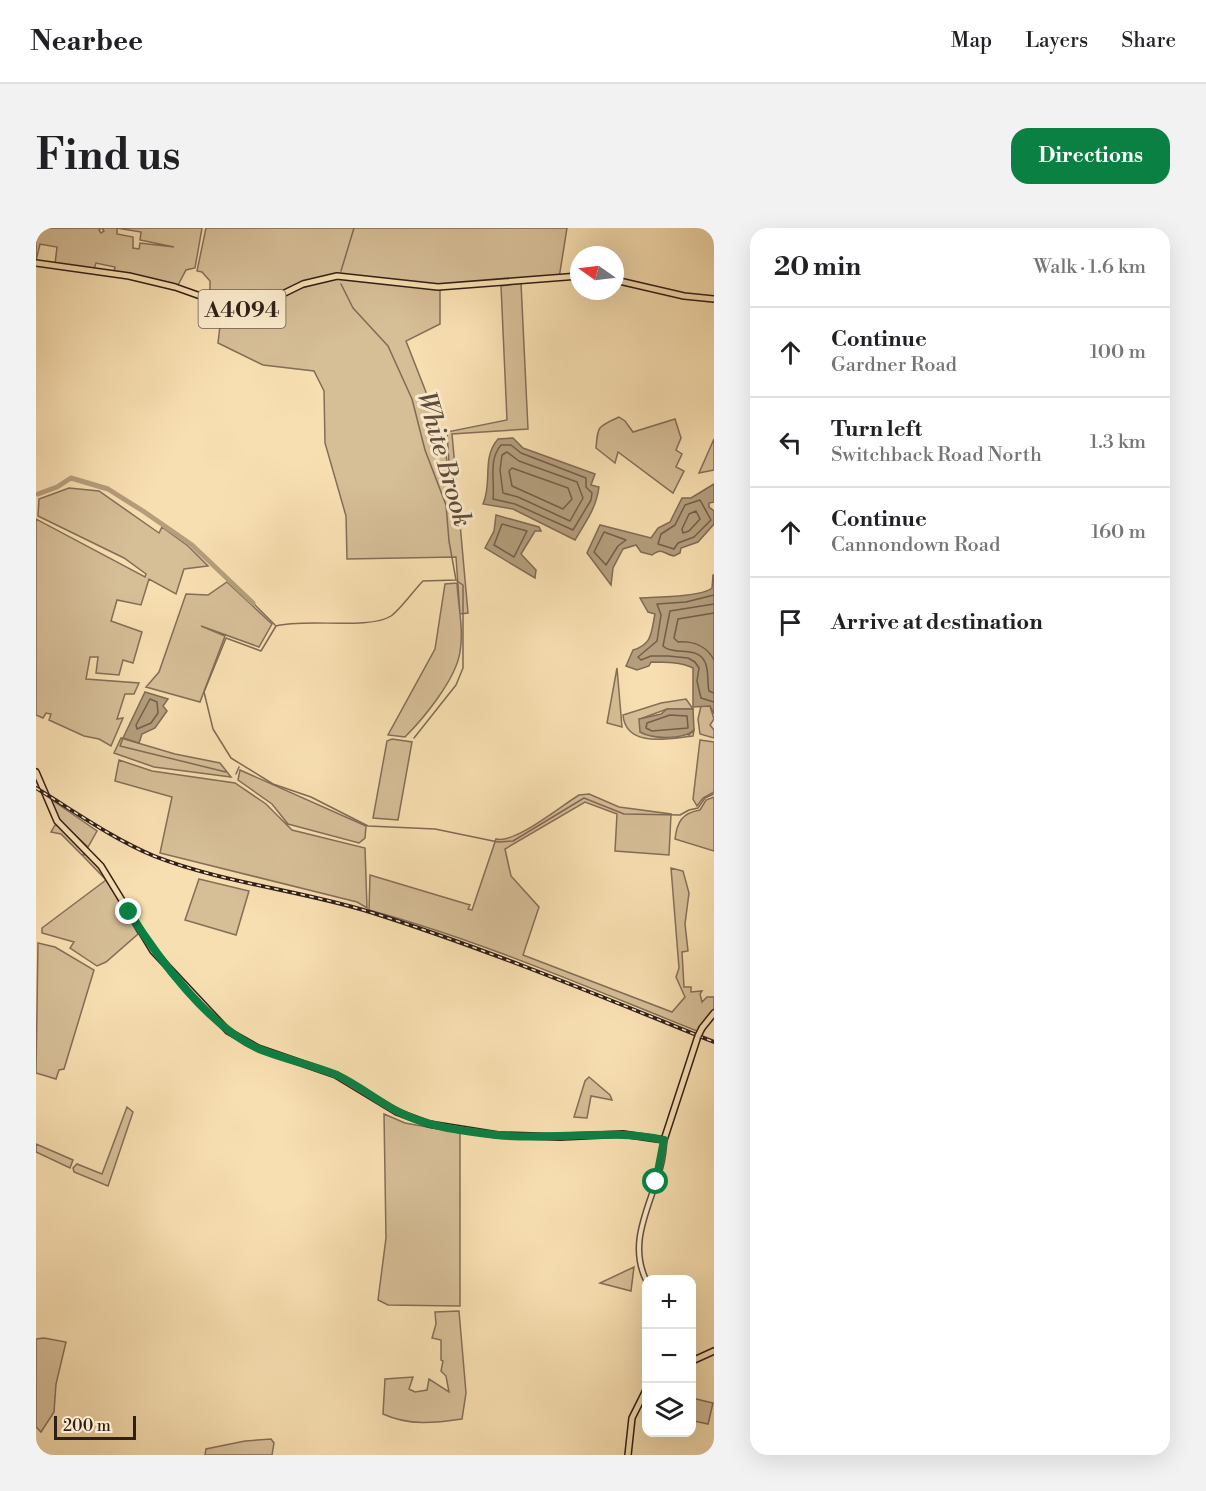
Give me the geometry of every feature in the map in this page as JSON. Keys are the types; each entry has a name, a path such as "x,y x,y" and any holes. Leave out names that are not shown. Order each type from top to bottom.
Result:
{"main road":[{"name":"A4094","path":"36,263 129,276 175,287 240,310 256,307 303,284 337,276 405,285 447,286 570,277"},
{"path":"624,282 684,296 714,299"},
{"path":"36,772 57,821 95,858 153,951 228,1031 258,1048 336,1075 397,1112 419,1120 447,1128 498,1135 560,1137 623,1134 664,1140 697,1038 714,1013"},
{"path":"696,1359 714,1351"},
{"path":"628,1455 632,1418 642,1397"}],"street":[{"path":"644,1275 640,1265 638,1246 662,1160 664,1140"}],"shaded area":[{"path":"36,228 101,228 99,230 101,233 104,231 102,228 117,228 202,228 195,268 186,270 177,287 114,272 115,267 96,263 94,269 55,264 57,247 40,244 36,261","holes":["117,228 141,232 140,240 174,247 140,243 139,249 133,248 133,237 117,234"]},
{"path":"206,228 567,228 559,278 440,289 440,324 406,341 442,433 449,472 447,483 451,494 447,432 507,420 501,286 521,283 528,429 452,434 468,613 460,614 456,557 347,559 346,516 325,443 324,391 314,371 263,365 218,343 221,317 225,309 252,310 315,284 296,286 266,301 248,306 234,306 210,299 210,281 202,272 197,271"},
{"path":"619,417 633,432 675,419 681,438 676,450 682,454 676,467 684,471 673,493 618,452 615,463 596,448 600,428"},
{"path":"714,439 714,470 699,473"},
{"path":"69,488 99,491 159,533 162,527 188,546 208,566 184,569 176,594 149,579 141,605 117,600 111,621 142,632 133,663 123,660 119,675 96,673 98,657 90,657 86,679 139,683 134,694 125,694 117,719 123,718 111,746 99,739 84,736 49,720 51,714 46,713 43,718 36,715 36,519 145,577 146,574 124,558 38,516 39,499"},
{"path":"227,582 272,624 259,647 201,626 225,636 200,702 146,687 159,672 186,594 208,595"},
{"path":"457,583 461,644 457,663 446,686 430,709 405,737 388,735 435,649 445,584"},
{"path":"617,668 622,727 607,723"},
{"path":"686,699 693,709 667,709 640,719 689,735 694,730 693,736 651,739 632,733 626,726 623,715 661,703"},
{"path":"701,706 710,706 714,719 710,725 714,730 714,738 700,734 698,719"},
{"path":"121,738 175,754 220,763 231,777 154,767 114,753"},
{"path":"392,739 412,742 398,820 373,818 387,741"},
{"path":"700,740 714,742 714,792 703,798 697,806 693,799"},
{"path":"119,760 152,771 235,783 266,804 292,830 365,848 367,908 357,902 160,853 172,797 115,781"},
{"path":"240,770 366,826 365,838 359,843 288,824 272,804 238,780"},
{"path":"589,794 619,807 671,814 669,855 615,851 617,814 585,802 505,849 511,876 539,907 523,955 672,1012 685,997 676,977 679,968 671,868 683,871 689,893 685,924 688,951 682,952 684,987 691,987 691,992 702,991 700,994 702,1002 707,997 714,997 714,1011 697,1031 494,951 369,910 370,875 470,905 468,909 472,910 496,839 514,836 538,823 579,795"},
{"path":"714,797 714,851 675,839 682,819 689,813 700,810 706,800"},
{"path":"49,798 97,831 88,847 59,820"},
{"path":"55,825 59,826 86,853 82,855 61,834 51,832"},
{"path":"86,853 100,867 138,934 106,962 97,966 70,948 74,942 42,933 42,928 106,880 83,856"},
{"path":"199,879 249,891 236,935 185,920"},
{"path":"38,943 55,947 94,970 64,1069 59,1070 56,1079 36,1073"},
{"path":"589,1077 610,1095 612,1100 591,1096 587,1118 574,1117 585,1081"},
{"path":"127,1107 133,1112 108,1186 74,1172 73,1168 77,1164 102,1174"},
{"path":"384,1114 405,1123 460,1133 460,1306 388,1305 378,1300 386,1238"},
{"path":"36,1144 73,1160 70,1168 36,1152"},
{"path":"634,1267 631,1291 600,1283"},
{"path":"459,1311 466,1393 462,1419 412,1422 383,1414 385,1379 413,1377 409,1389 415,1392 427,1390 429,1379 449,1392 446,1376 441,1371 443,1361 441,1360 441,1340 432,1338 436,1324 435,1312"},
{"path":"36,1339 66,1342 56,1384 54,1412 41,1432 36,1427"},
{"path":"696,1399 713,1403 708,1424 696,1421"},
{"path":"271,1439 274,1443 272,1455 205,1455 206,1449 245,1441"}],"water":[{"path":"513,438 523,448 595,474 591,485 599,487 596,502 575,540 513,509 483,504 487,487 488,462 493,447 498,439"},
{"path":"714,484 714,502 709,503 709,507 714,511 714,524 698,542 681,548 680,553 674,556 661,551 652,555 641,552 636,545 623,549 613,568 611,585 587,553 600,525 651,538 658,528 670,522 682,498 691,498"},
{"path":"496,515 539,527 541,531 535,531 521,554 536,570 535,578 485,548 494,531"},
{"path":"713,575 714,714 710,706 693,707 693,668 678,663 662,662 651,662 649,666 637,670 626,666 633,650 648,641 653,626 655,614 648,612 640,598 678,596 706,591 712,588"},
{"path":"145,692 168,699 163,706 167,711 155,728 142,734 139,743 123,738"},
{"path":"667,709 693,709 694,730 683,736 675,737 652,736 640,732 639,719 661,714"}],"waterway":[{"name":"White Brook","path":"341,271 354,228"},
{"name":"White Brook","path":"341,284 353,308 388,346 412,399 425,450 446,505 456,580 423,581 395,613 381,620 276,626 261,651 226,638 204,692 213,729 231,758 273,784 311,797 368,826 435,829 498,842 513,841 584,798 624,814 680,815 698,808 705,798 714,794"},
{"path":"38,494 57,487 71,478 108,489 192,545 253,603"},
{"path":"414,738 456,685 463,668 463,585 457,581"},
{"path":"253,603 275,625"},
{"path":"123,738 120,746 226,772"},
{"path":"236,774 239,767"}],"railway":[{"path":"36,788 109,833 154,856 234,880 343,904 414,926 714,1042"}],"route":[{"path":"129,912 153,951 170,970 228,1031 258,1048 336,1075 397,1112 429,1124 498,1135 560,1137 623,1134 664,1140 656,1182"}]}
